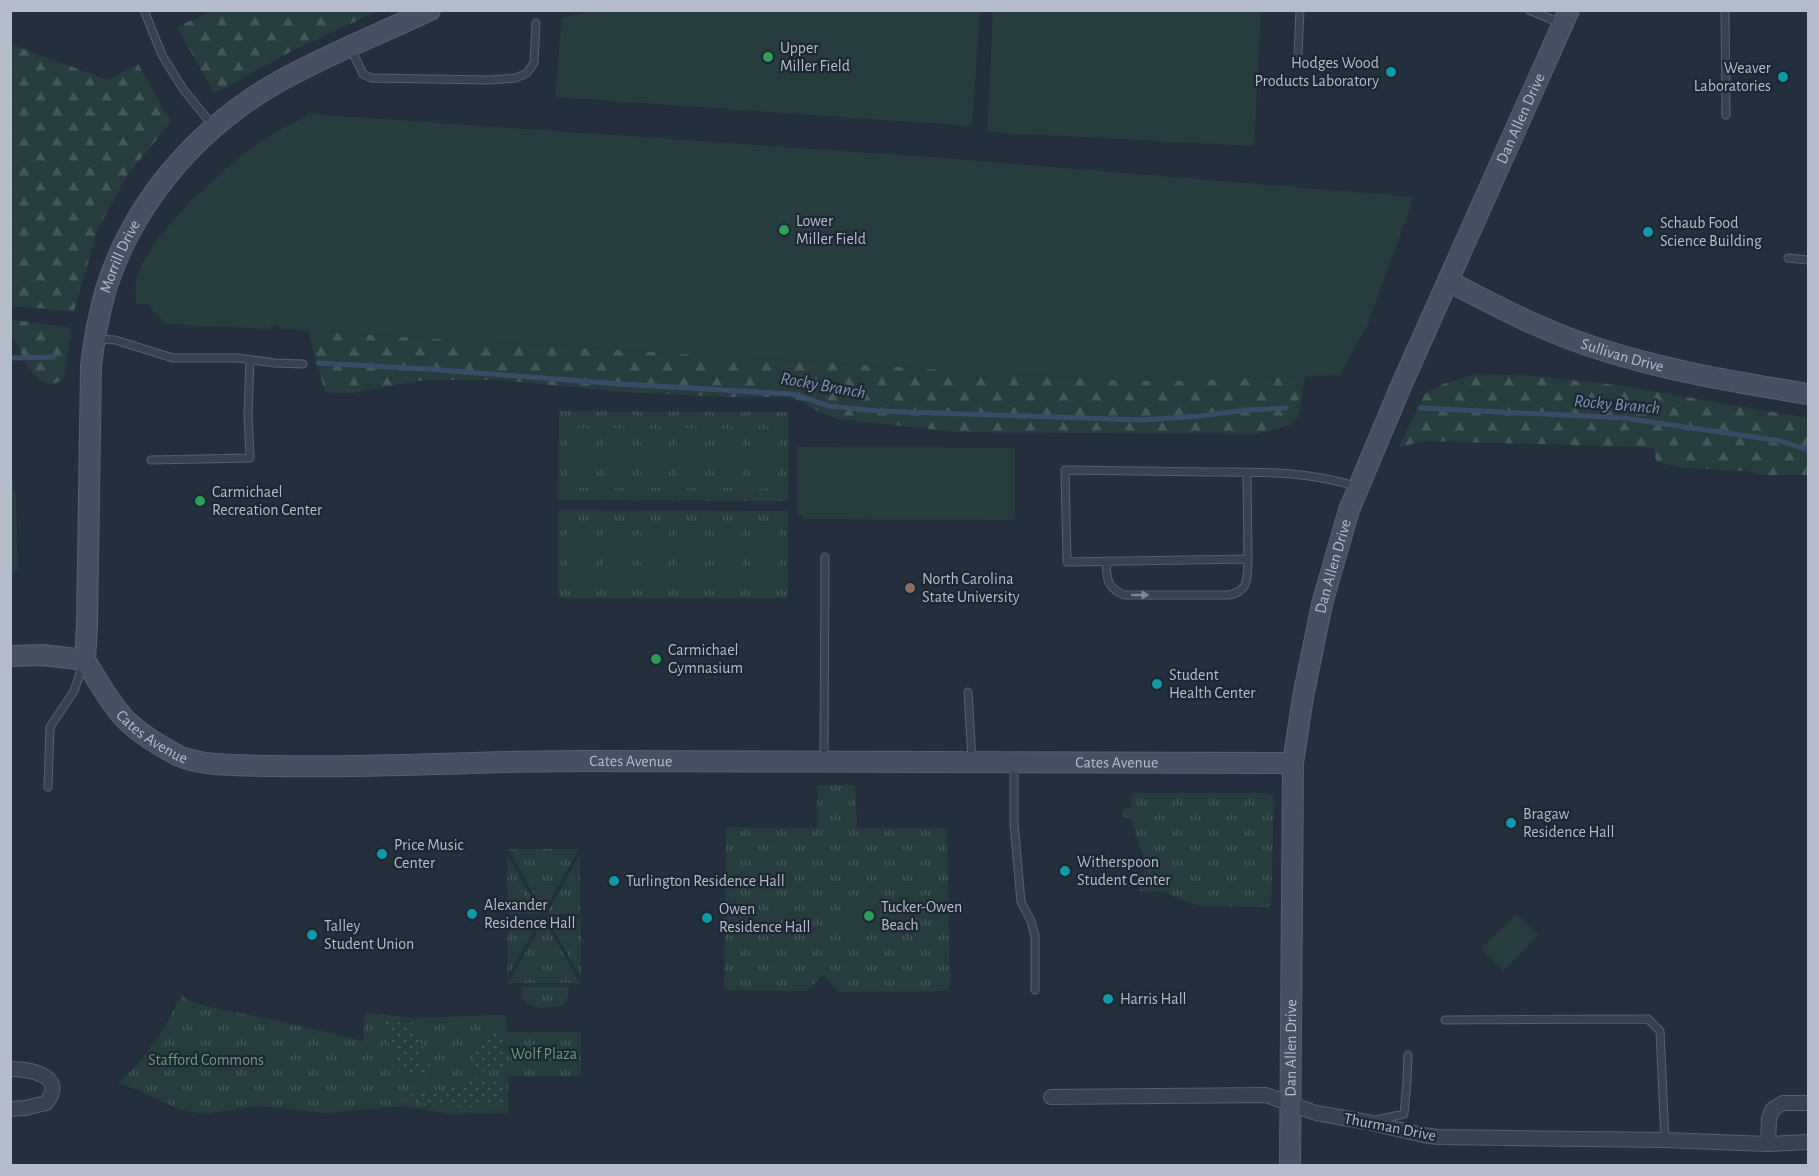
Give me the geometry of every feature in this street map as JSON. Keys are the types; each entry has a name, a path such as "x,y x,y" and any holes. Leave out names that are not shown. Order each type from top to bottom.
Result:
{"street":[{"name":"Morrill Drive","path":"85,660 90,393 94,339 107,288 139,217 158,187 183,156 213,127 241,105 273,85 430,10"},
{"name":"Dan Allen Drive","path":"1290,1166 1293,764 1303,697 1322,604 1349,510 1401,386 1566,17"},
{"name":"Sullivan Drive","path":"1448,281 1546,328 1620,356 1722,379 1809,394"},
{"path":"10,656 42,655 85,660"},
{"name":"Cates Avenue","path":"85,660 124,718 153,741 182,757 213,764 339,767 501,761 1293,764"},
{"path":"10,1069 24,1069 39,1073 48,1079 52,1088 46,1103 25,1108 10,1108"},
{"name":"Thurman Drive","path":"1051,1097 1266,1095 1316,1113 1438,1137 1665,1140 1768,1144 1809,1142"},
{"path":"1768,1144 1769,1118 1773,1109 1783,1103 1809,1103"}],"lane":[{"path":"144,10 162,55 183,89 213,127"},
{"path":"1298,53 1300,10"},
{"path":"1529,10 1550,18 1566,17"},
{"path":"1725,10 1726,115"},
{"path":"350,47 363,74 371,78 490,80 516,78 527,73 534,63 536,23"},
{"path":"1788,258 1809,260"},
{"path":"94,339 115,340 173,358 303,364"},
{"path":"151,460 250,458 248,414 250,360"},
{"path":"1248,559 1067,562 1065,470 1311,475 1359,488"},
{"path":"1106,561 1110,586 1124,595 1229,595 1238,593 1244,588 1247,579 1247,472"},
{"path":"824,762 825,557"},
{"path":"48,788 50,727 74,691 85,660"},
{"path":"968,692 972,762"},
{"path":"1014,762 1014,823 1021,902 1031,921 1035,936 1035,990"},
{"path":"1445,1020 1648,1019 1660,1030 1665,1140"},
{"path":"1367,1122 1404,1114 1408,1055"}],"green space":[{"path":"214,10 377,11 282,56 214,93 177,27"},
{"name":"Upper Miller Field","path":"592,11 980,11 972,126 555,97 562,18"},
{"path":"993,11 1261,11 1254,146 987,132"},
{"path":"10,44 108,80 138,64 171,122 128,174 98,228 74,311 11,306"},
{"name":"Lower Miller Field","path":"309,114 943,158 1414,197 1368,324 1340,375 1167,381 1112,380 279,329 279,326 271,325 270,329 165,324 148,304 136,304 136,281 142,264 153,246 185,208 203,189 253,147"},
{"path":"11,321 71,328 64,378 49,384 37,377 31,370 12,336"},
{"path":"308,331 1112,380 1167,381 1305,376 1299,416 1291,425 1257,434 956,432 839,419 788,397 624,392 499,380 424,380 353,393 325,392"},
{"path":"1477,374 1532,376 1617,385 1808,418 1808,475 1762,475 1748,471 1683,468 1656,461 1654,449 1645,447 1424,441 1399,447 1425,394 1445,383"},
{"path":"559,411 789,412 788,501 558,500"},
{"path":"568,428 596,428 596,488 568,488"},
{"path":"604,428 633,428 632,488 605,488"},
{"path":"677,428 705,428 705,488 677,488"},
{"path":"641,429 669,429 669,488 641,488"},
{"path":"715,429 742,429 742,488 714,488"},
{"path":"750,429 778,429 778,488 750,489"},
{"path":"797,447 1015,448 1015,520 804,519 803,515 797,515"},
{"path":"10,464 16,500 18,569 11,576"},
{"path":"558,510 788,511 788,598 558,598"},
{"path":"604,525 632,525 632,585 604,585"},
{"path":"641,525 669,526 668,585 641,585"},
{"path":"677,525 705,526 705,585 677,585"},
{"path":"714,525 742,526 742,585 714,585"},
{"path":"568,526 596,526 596,585 568,584"},
{"path":"750,526 778,526 778,585 750,585"},
{"path":"817,785 855,785 857,828 947,828 950,991 838,992 823,975 807,991 724,990 726,827 818,828"},
{"path":"1131,793 1266,793 1273,796 1271,905 1267,907 1203,906 1164,892 1139,891 1143,879 1144,860 1131,818 1123,817 1123,808 1129,808 1132,805"},
{"path":"508,849 579,849 544,912"},
{"path":"507,854 541,914 508,914"},
{"path":"580,854 580,914 547,914"},
{"name":"Tucker-Owen Beach","path":"847,903 893,906 891,930 845,927"},
{"path":"1517,914 1538,935 1503,971 1481,949"},
{"path":"508,918 541,918 507,978"},
{"path":"547,918 581,918 581,978"},
{"path":"544,920 580,983 508,983"},
{"path":"521,987 569,987 567,1000 562,1006 535,1007 525,1001"},
{"name":"Stafford Commons","path":"181,995 189,1001 218,1009 363,1041 365,1013 414,1018 506,1015 507,1032 581,1032 581,1076 508,1076 509,1113 450,1114 404,1106 325,1113 260,1106 204,1114 181,1110 139,1090 118,1083 154,1043"},
{"path":"386,1022 413,1023 427,1057 422,1056 421,1063 431,1065 434,1075 408,1074 396,1068 389,1054 395,1056 396,1050 390,1048"},
{"path":"504,1030 504,1070 482,1071 470,1068 477,1048 484,1038"},
{"path":"468,1075 504,1083 505,1104 451,1107 444,1089 460,1085"},
{"path":"440,1090 445,1107 398,1100 411,1095"}],"waterway":[{"name":"Rocky Branch","path":"10,358 54,357"},
{"name":"Rocky Branch","path":"318,363 792,394 829,406 877,411 1143,420 1286,408"},
{"name":"Rocky Branch","path":"1420,408 1624,418 1781,441 1808,450"}],"place":[{"name":"Upper Miller Field","path":"768,57"},
{"name":"Hodges Wood Products Laboratory","path":"1391,72"},
{"name":"Weaver Laboratories","path":"1783,77"},
{"name":"Lower Miller Field","path":"784,230"},
{"name":"Schaub Food Science Building","path":"1648,232"},
{"name":"Carmichael Recreation Center","path":"200,501"},
{"name":"North Carolina State University","path":"910,588"},
{"name":"Carmichael Gymnasium","path":"656,659"},
{"name":"Student Health Center","path":"1157,684"},
{"name":"Bragaw Residence Hall","path":"1511,823"},
{"name":"Price Music Center","path":"382,854"},
{"name":"Witherspoon Student Center","path":"1065,871"},
{"name":"Turlington Residence Hall","path":"614,881"},
{"name":"Alexander Residence Hall","path":"472,914"},
{"name":"Tucker-Owen Beach","path":"869,916"},
{"name":"Owen Residence Hall","path":"707,918"},
{"name":"Talley Student Union","path":"312,935"},
{"name":"Harris Hall","path":"1108,999"}],"park label":[{"name":"Wolf Plaza","path":"544,1054"}]}
